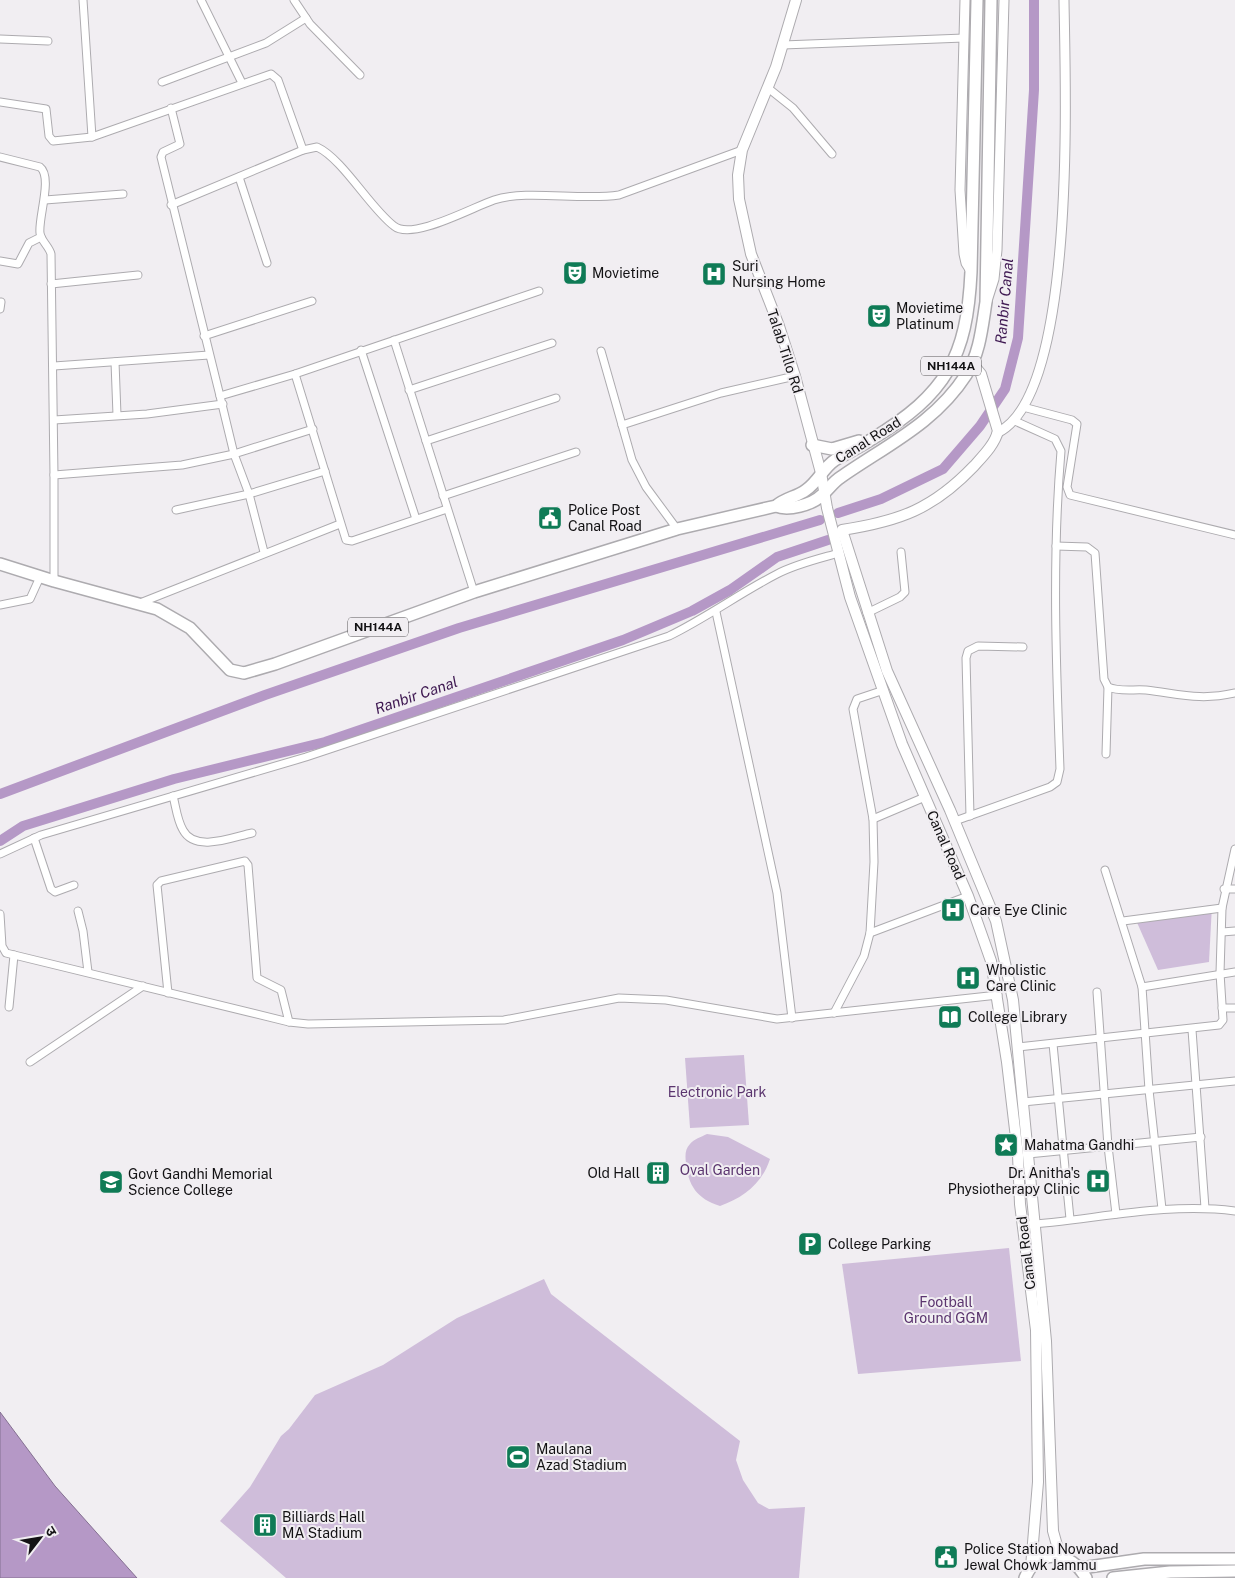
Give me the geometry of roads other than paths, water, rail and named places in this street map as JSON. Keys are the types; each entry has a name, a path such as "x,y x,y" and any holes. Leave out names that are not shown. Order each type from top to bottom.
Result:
{"main road":[{"name":"Talab Tillo Rd","path":"796,0 768,88 742,150 738,175 743,221 751,254 779,326 795,376 812,445 822,473"},
{"name":"Canal Road","path":"977,0 971,272 967,323 956,356 949,370 934,391 920,404 874,438 834,461 822,473 850,598 902,744 987,943 998,996 1018,1155 1023,1225 1036,1330 1038,1482 1031,1567"},
{"name":"NH144A","path":"986,302 991,0"},
{"name":"Canal Road","path":"827,489 896,442 937,411 949,399 972,363 982,331 986,302"},
{"path":"972,363 981,374 997,433"},
{"name":"Canal Road","path":"997,433 984,455 939,498 921,509 881,524 842,530 887,671 954,821 1000,933 1013,1000 1018,1047 1046,1340 1053,1530 1060,1556"},
{"path":"812,445 832,449 874,438"},
{"name":"NH144A","path":"0,564 39,581 54,581 157,609 190,628 230,670 244,672 275,664 474,592 677,529 776,506 808,488 822,473"},
{"name":"NH144A","path":"776,506 782,508 803,504 814,500 827,489"},
{"path":"1025,1578 1031,1567 1049,1556 1060,1556 1072,1560 1084,1573 1144,1559 1235,1559"},
{"path":"1113,1578 1170,1572 1235,1571"}],"street":[{"path":"83,0 92,137"},
{"path":"201,0 242,83"},
{"path":"294,0 306,18 360,76"},
{"path":"965,0 960,198 964,254 971,272"},
{"path":"986,302 994,279 998,250 1004,0"},
{"path":"997,433 1015,421 1023,407 1043,356 1061,255 1066,149 1064,0"},
{"path":"162,82 266,43 306,18"},
{"path":"783,45 964,38"},
{"path":"0,39 48,41"},
{"path":"0,102 46,109 49,136 53,141 92,137 267,74 276,76 303,150"},
{"path":"768,88 792,108 832,154"},
{"path":"171,108 181,142 179,146 161,155 171,204 234,454 248,494 264,552"},
{"path":"171,204 239,178 303,150 317,147 324,152 394,226 412,231 493,200 512,197 602,198 619,195 742,150"},
{"path":"0,157 43,168 45,200 41,236 50,251 52,284 54,581"},
{"path":"239,178 267,263"},
{"path":"45,200 123,194"},
{"path":"0,261 18,264 29,243 41,236"},
{"path":"52,284 138,275"},
{"path":"220,396 295,374 539,291"},
{"path":"204,336 312,301"},
{"path":"394,340 474,592"},
{"path":"409,390 552,343"},
{"path":"361,350 416,519"},
{"path":"601,351 637,472 677,529"},
{"path":"54,366 209,355"},
{"path":"115,362 117,415"},
{"path":"295,374 313,429 343,537 352,540 447,509"},
{"path":"622,425 721,393 795,376"},
{"path":"426,441 556,398"},
{"path":"54,420 148,414 222,404"},
{"path":"1023,407 1072,420 1077,424 1067,487 1070,495 1235,535"},
{"path":"954,821 1050,787 1056,782 1060,769 1056,651 1056,546 1061,451 1051,436 1015,421"},
{"path":"54,475 182,465 234,454 313,429"},
{"path":"443,496 576,452"},
{"path":"176,510 248,494 325,471"},
{"path":"140,603 264,552 340,524"},
{"path":"1056,546 1087,547 1095,553 1104,679 1108,687 1106,754"},
{"path":"867,613 900,597 904,592 901,552"},
{"path":"0,854 34,838 306,758 669,636 716,612 776,575 796,566 839,553"},
{"path":"0,605 30,599 39,581"},
{"path":"716,612 777,893 792,1018"},
{"path":"970,816 966,658 968,651 978,646 1023,647"},
{"path":"1108,687 1146,690 1190,698 1235,693"},
{"path":"834,1013 864,956 870,933 874,862 873,819 853,709 858,700 884,690"},
{"path":"173,796 183,832 198,841 210,842 252,833"},
{"path":"873,819 925,797"},
{"path":"34,838 51,889 55,892 74,885"},
{"path":"1018,1047 1192,1030 1219,1025 1223,1020 1220,973 1222,908 1224,889 1232,870 1235,849"},
{"path":"168,993 157,885 164,880 245,861 248,865 257,978 281,990 289,1022"},
{"path":"1105,870 1142,987 1149,1090 1162,1209"},
{"path":"1224,889 1235,889"},
{"path":"870,933 968,896"},
{"path":"1122,921 1222,908"},
{"path":"78,912 83,931 88,972"},
{"path":"0,914 2,950 14,955 289,1022 308,1024 504,1020 619,998 666,1000 757,1017 792,1018 998,996"},
{"path":"1222,932 1235,931"},
{"path":"9,1008 14,955"},
{"path":"1142,987 1235,972"},
{"path":"30,1062 143,986"},
{"path":"1096,992 1108,1146 1116,1214"},
{"path":"1222,1008 1235,1008"},
{"path":"1192,1030 1205,1208"},
{"path":"1053,1044 1065,1150 1070,1220"},
{"path":"1023,1102 1235,1081"},
{"path":"1028,1154 1201,1137"},
{"path":"1023,1225 1162,1209 1205,1208 1235,1211"}],"waterway":[{"name":"Ranbir Canal","path":"838,513 881,499 943,469 980,426 1005,389 1018,338 1034,90 1034,0"},
{"name":"Ranbir Canal","path":"0,794 265,695 459,628 820,520"},
{"name":"Ranbir Canal","path":"0,841 23,826 174,779 325,742 623,640 692,611 730,590 777,557 828,540"}],"place":[{"name":"Movietime","path":"575,273"},
{"name":"Suri Nursing Home","path":"714,274"},
{"name":"Movietime Platinum","path":"879,316"},
{"name":"Police Post Canal Road","path":"550,518"},
{"name":"Care Eye Clinic","path":"953,910"},
{"name":"Wholistic Care Clinic","path":"968,978"},
{"name":"College Library","path":"950,1017"},
{"name":"Mahatma Gandhi","path":"1006,1145"},
{"name":"Old Hall","path":"658,1173"},
{"name":"Dr. Anitha's Physiotherapy Clinic","path":"1098,1181"},
{"name":"Govt Gandhi Memorial Science College","path":"111,1182"},
{"name":"College Parking","path":"810,1244"},
{"name":"Maulana Azad Stadium","path":"518,1457"},
{"name":"Billiards Hall MA Stadium","path":"265,1525"},
{"name":"Police Station Nowabad Jewal Chowk Jammu","path":"946,1557"}],"park label":[{"name":"Electronic Park","path":"717,1092"},
{"name":"Oval Garden","path":"720,1170"},
{"name":"Football Ground GGM","path":"946,1310"}]}
